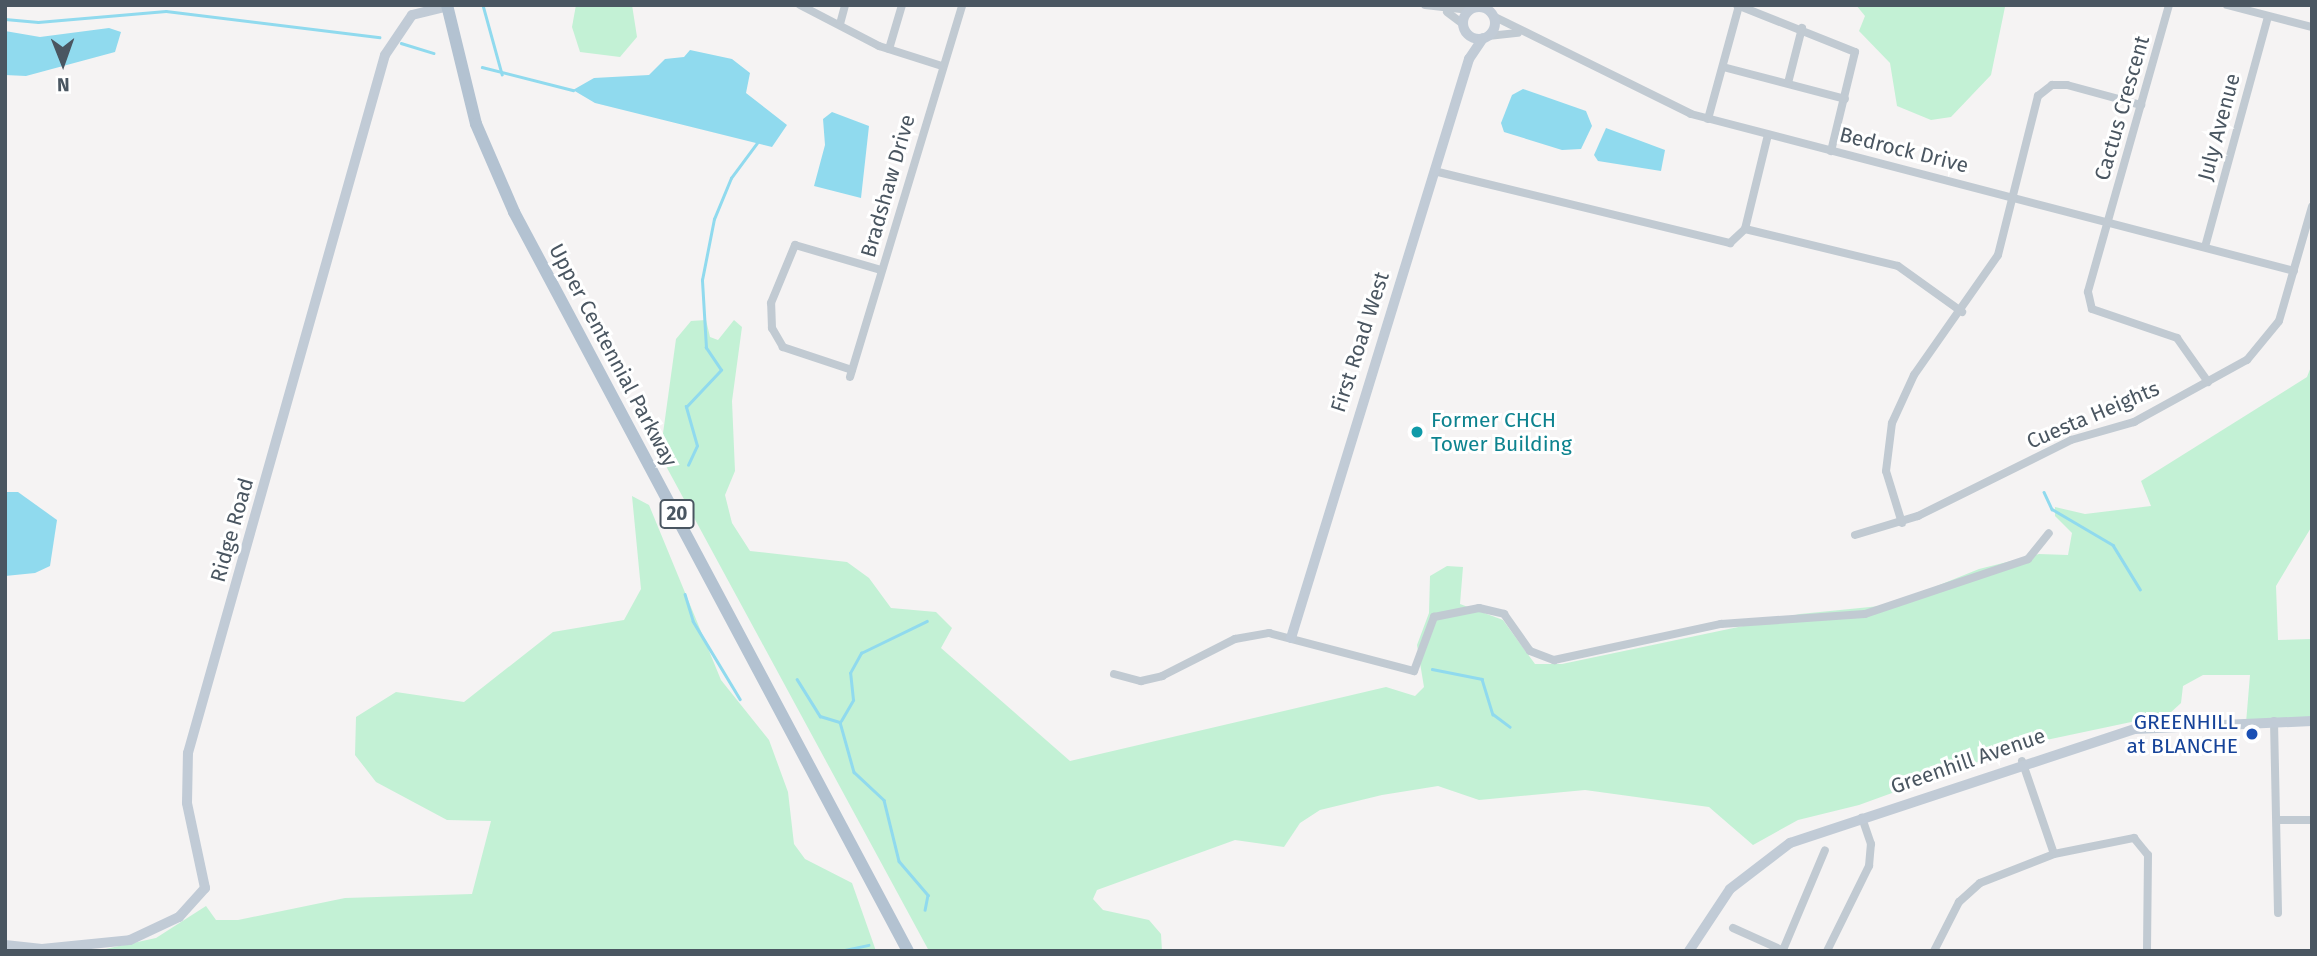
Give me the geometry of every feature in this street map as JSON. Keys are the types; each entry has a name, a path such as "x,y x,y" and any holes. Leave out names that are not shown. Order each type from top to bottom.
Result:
{"main road":[{"name":"Upper Centennial Parkway","path":"447,6 472,112 514,212 861,856 908,951"}],"street":[{"path":"800,5 889,49 942,66"},
{"path":"840,24 845,5"},
{"path":"889,49 902,5"},
{"name":"Bradshaw Drive","path":"881,270 803,245 789,248 771,303 776,338 794,354 851,373 962,5"},
{"path":"1425,5 1447,12 1465,29 1485,37"},
{"name":"Cactus Crescent","path":"2169,5 2088,292 2092,309 2177,338 2208,382"},
{"path":"2227,5 2312,27"},
{"name":"Ridge Road","path":"5,945 42,949 130,940 170,923 201,897 206,871 187,803 188,753 385,55 412,15 447,6"},
{"path":"1708,119 1738,6 1802,28 1855,52 1831,151"},
{"path":"1447,12 1474,8 1491,11"},
{"name":"First Road West","path":"1469,59 1465,29 1474,8"},
{"name":"Bedrock Drive","path":"1491,11 1518,33"},
{"name":"First Road West","path":"1291,638 1469,59 1485,37 1491,11"},
{"name":"July Avenue","path":"2205,247 2268,16"},
{"path":"1788,83 1802,28"},
{"name":"Bedrock Drive","path":"1485,37 1518,33 1556,43 1646,94 1708,119 2011,195 2294,271"},
{"path":"1723,67 1845,99"},
{"path":"1902,523 1886,471 1892,423 1914,375 1962,312 1998,255 2035,104 2046,88 2067,85 2141,105"},
{"path":"1434,171 1722,243 1742,239 1768,135"},
{"path":"2294,271 2312,207"},
{"path":"1745,229 1898,266 1962,312"},
{"name":"Cuesta Heights","path":"1855,535 1902,523 2071,440 2134,422 2208,382 2266,342 2294,271"},
{"path":"1114,674 1140,681 1235,639 1269,633 1414,671 1436,616 1484,608 1508,617 1534,654 1557,659 1721,624 1878,611 2028,559 2049,533"},
{"path":"2274,721 2278,820 2273,905 2278,913"},
{"name":"Greenhill Avenue","path":"1689,951 1730,889 1758,862 1790,843 2022,761 2135,729 2312,721"},
{"path":"2022,761 2054,854"},
{"path":"1827,951 1869,866 1871,844 1862,818"},
{"path":"2278,820 2312,820"},
{"path":"1934,951 1971,889 2054,854 2134,838 2146,847 2147,951"},
{"path":"1732,928 1783,950 1825,850"}],"green space":[{"path":"576,5 632,5 637,37 620,57 580,52 572,27"},
{"path":"1856,5 2076,5 2005,7 1991,75 1951,117 1931,120 1897,106 1890,63 1859,31 1865,16"},
{"path":"706,320 710,337 718,340 734,320 742,327 732,401 735,471 725,495 732,523 750,551 847,562 869,578 891,608 936,612 952,628 941,648 1070,761 1386,687 1415,696 1424,687 1417,645 1429,613 1430,576 1447,566 1463,567 1460,604 1503,620 1535,664 1562,664 1800,614 1890,605 1979,569 2039,554 2068,555 2072,533 2055,516 2055,507 2085,514 2151,506 2141,481 2307,377 2312,364 2312,526 2276,586 2278,640 2312,639 2312,724 2246,723 2250,675 2203,675 2183,686 2181,703 2169,714 2027,744 1859,805 1798,820 1753,845 1709,807 1585,790 1479,800 1438,786 1382,795 1320,810 1300,823 1284,847 1235,840 1097,890 1093,899 1103,910 1149,920 1161,934 1162,951 929,951 660,455 676,339 691,321"},
{"path":"632,496 649,505 721,680 769,740 788,792 794,844 805,859 852,883 876,951 96,951 156,938 206,906 216,920 238,920 345,898 472,894 491,821 447,820 376,782 355,755 356,717 396,692 464,702 553,632 624,620 641,589"}],"water":[{"path":"109,28 121,32 115,52 26,76 5,75 5,31 40,37"},
{"path":"690,50 732,59 750,73 746,93 787,125 772,147 595,103 573,90 594,78 649,75 665,59 684,57"},
{"path":"1523,89 1586,111 1592,126 1581,149 1562,150 1504,132 1501,123 1512,95"},
{"path":"832,112 869,126 861,198 814,186 825,145 823,119"},
{"path":"1606,128 1665,150 1661,171 1598,161 1594,155"},
{"path":"5,492 18,492 57,520 50,566 35,573 5,576"}],"waterway":[{"path":"483,5 502,74"},
{"path":"5,19 38,22 166,11 379,37"},
{"path":"401,43 433,53"},
{"path":"482,67 573,90"},
{"path":"688,465 697,446 686,407 721,370 706,348 702,280 714,219 731,178 757,143"},
{"path":"2044,492 2052,509 2113,545 2140,589"},
{"path":"685,594 693,621 740,699"},
{"path":"841,721 853,700 850,673 861,653 927,621"},
{"path":"1432,669 1482,679 1493,714 1510,727"},
{"path":"797,679 820,716 840,722 854,772 884,800 899,861 928,895 925,910"},
{"path":"840,951 868,945"}],"place":[{"name":"Former CHCH Tower Building","path":"1417,432"},
{"name":"GREENHILL at BLANCHE","path":"2252,734"}]}
